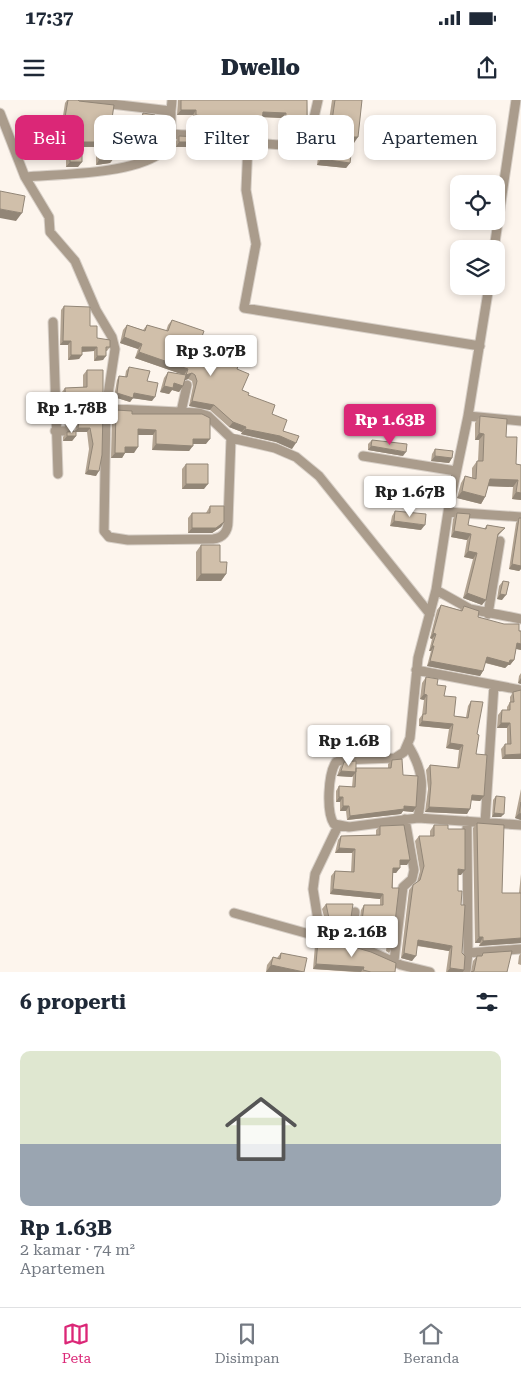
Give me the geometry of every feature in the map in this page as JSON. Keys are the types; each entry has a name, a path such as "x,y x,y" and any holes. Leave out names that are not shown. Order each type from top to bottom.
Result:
{"street":[{"path":"77,100 171,111"},
{"path":"171,115 172,100"},
{"path":"268,144 288,144 307,140 313,127 318,100"},
{"path":"495,240 516,100"},
{"path":"0,113 25,177 49,217 50,232 75,262 96,310 112,337 114,349 106,408 104,531 109,537 116,539 213,539 224,534 228,522 231,438"},
{"path":"25,177 135,165 145,160"},
{"path":"247,160 246,190 256,244 244,308 480,346"},
{"path":"488,295 468,416 448,512 436,591 416,670 408,745 404,752 395,758 342,760 335,764 331,778 329,810 332,820 338,826 350,827 418,818 521,825"},
{"path":"53,322 55,431 58,474"},
{"path":"181,412 187,386"},
{"path":"55,431 69,431 74,407 199,413 208,416 231,438 275,448 296,457 312,469 431,610"},
{"path":"468,416 521,421"},
{"path":"363,456 456,471"},
{"path":"448,512 521,517"},
{"path":"488,614 500,541"},
{"path":"436,591 459,605 488,614 521,619"},
{"path":"416,670 521,690"},
{"path":"485,823 494,685"},
{"path":"408,745 422,773 422,793 418,818"},
{"path":"394,961 403,887 412,879 414,870 405,819"},
{"path":"466,972 468,953 467,821"},
{"path":"321,939 313,889 314,874 338,826"},
{"path":"350,946 355,912"},
{"path":"234,913 350,946 430,972"},
{"path":"468,953 521,948"}],"building":[{"path":"68,100 114,105 113,115 94,115 94,142 84,142 84,115 65,115"},
{"path":"181,100 307,100 307,115 263,112 263,115 196,115 196,110 181,110"},
{"path":"335,100 362,100 358,137 354,137 354,115 333,115"},
{"path":"179,136 186,136 186,142 179,142"},
{"path":"70,160 82,160 82,162 70,162"},
{"path":"328,160 350,160 350,163"},
{"path":"0,191 25,196 22,213 0,209"},
{"path":"64,306 90,307 90,326 97,326 97,338 110,340 110,347 106,347 106,356 97,356 97,347 82,347 82,355 71,355 71,341 63,341"},
{"path":"172,320 204,331 195,356 222,362 223,357 239,363 237,369 249,374 242,390 249,393 248,395 275,405 272,414 287,420 283,431 299,436 296,443 280,436 245,429 246,427 233,422 214,405 192,401 197,381 195,375 192,373 186,375 188,369 139,352 142,344 124,337 127,325 145,331 147,325 168,331"},
{"path":"129,367 150,371 147,381 158,383 155,397 134,393 133,398 117,393 119,376 127,377"},
{"path":"87,370 103,370 103,397 76,397 69,404 68,412 66,412 65,388 87,387"},
{"path":"168,372 186,375 183,386 174,383 173,388 164,386"},
{"path":"81,409 103,410 102,455 99,471 88,470 93,444 90,428 78,428"},
{"path":"116,410 132,411 132,414 202,414 210,418 210,439 193,439 193,446 156,444 156,430 138,429 138,447 125,447 125,453 115,453"},
{"path":"480,416 507,419 506,437 517,437 516,464 521,465 521,493 516,492 518,480 490,479 485,497 462,491 465,476 476,479 477,461 483,461 484,434 479,433"},
{"path":"76,431 76,436 67,436 67,432"},
{"path":"372,440 407,444 406,452 371,446"},
{"path":"435,449 453,451 452,458 435,456"},
{"path":"186,464 208,464 208,484 186,484"},
{"path":"210,506 224,506 224,522 216,528 192,528 192,513 210,513"},
{"path":"395,511 426,514 425,525 394,521"},
{"path":"457,513 470,514 468,525 486,529 487,525 505,528 498,534 486,600 467,593 477,553 468,551 471,534 454,531"},
{"path":"519,518 521,518 521,566 512,564"},
{"path":"201,545 220,545 220,562 227,562 226,574 201,574"},
{"path":"503,581 509,582 506,595 500,594"},
{"path":"441,605 462,611 464,606 479,611 478,617 504,624 519,624 521,644 517,643 514,660 510,660 509,663 487,657 483,671 430,661 436,634 433,633"},
{"path":"426,677 438,679 437,685 446,686 444,696 456,697 454,716 468,718 471,701 483,702 477,734 479,735 476,754 487,755 484,796 472,795 470,809 429,807 430,765 459,768 463,745 450,743 453,724 422,721 423,714 426,714 427,695 424,694"},
{"path":"521,690 521,754 505,755 505,744 511,744 510,723 501,723 502,710 510,710 510,702 514,702 513,692"},
{"path":"402,759 403,775 418,776 416,807 404,806 404,809 350,816 349,806 343,806 343,797 339,797 339,786 355,787 356,768 391,768 392,760"},
{"path":"356,761 356,772 341,771 344,762"},
{"path":"496,796 505,797 504,814 494,813"},
{"path":"477,823 504,825 502,893 521,893 521,938 483,941 483,937 479,937"},
{"path":"404,825 410,860 400,860 400,868 393,868 392,888 399,888 392,948 389,946 391,929 361,929 364,905 383,905 383,894 333,889 335,871 354,872 355,849 339,848 341,836 380,835 380,826"},
{"path":"434,825 448,825 448,829 465,829 465,870 458,869 458,891 462,891 461,905 465,905 462,953 465,956 464,970 450,968 452,946 418,940 416,956 404,953 413,885 420,880 424,866 419,836 434,836"},
{"path":"326,904 353,904 350,924 330,923"},
{"path":"318,940 329,941 329,945 354,947 371,952 396,963 395,972 371,972 363,970 364,967 316,964"},
{"path":"512,951 507,972 471,972 474,971 477,956 482,956 483,953"},
{"path":"281,953 307,958 304,972 271,965 273,957 280,959"}]}
